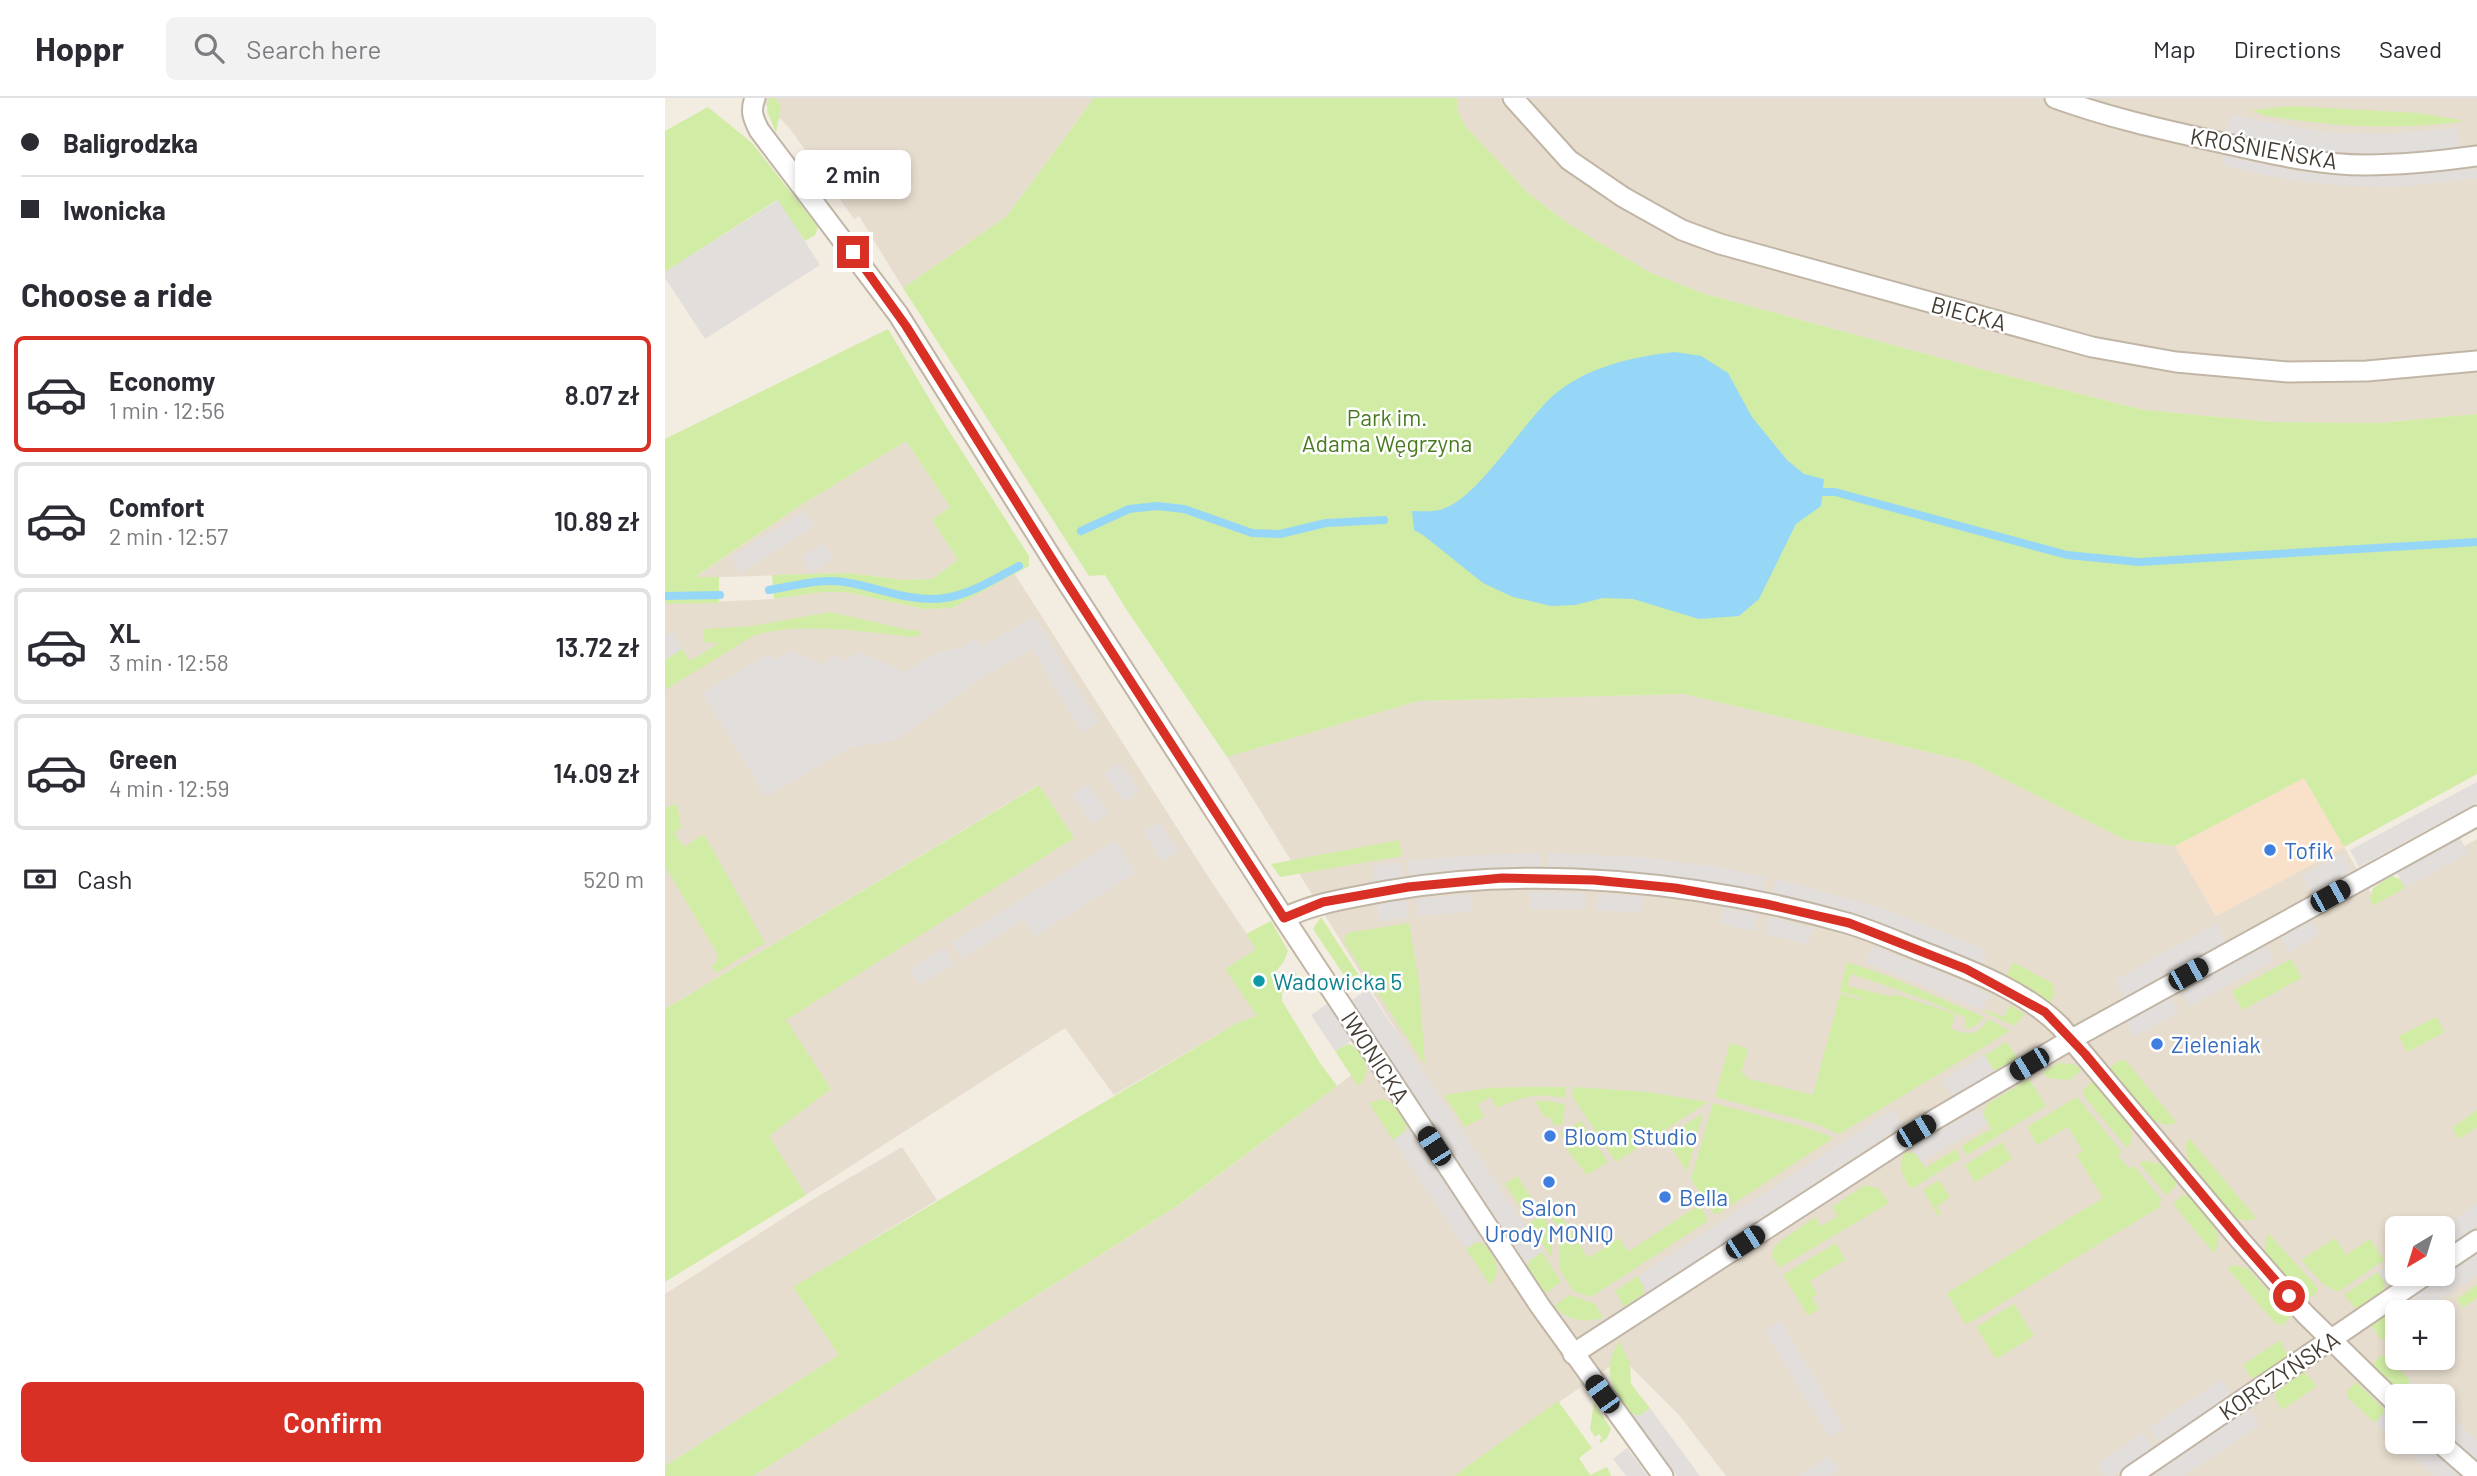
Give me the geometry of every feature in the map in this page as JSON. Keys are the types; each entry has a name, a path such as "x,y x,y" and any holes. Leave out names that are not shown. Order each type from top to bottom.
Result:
{"street":[{"name":"BIECKA","path":"1513,98 1569,160 1623,197 1682,230 1720,244 2045,334 2176,362 2288,372 2367,371 2477,361"},
{"name":"KROŚNIEŃSKA","path":"2055,98 2148,126 2263,153 2312,161 2364,165 2434,162 2477,156"},
{"name":"IWONICKA","path":"753,103 753,118 759,130 878,285 906,326 1071,589 1284,918 1573,1354 1663,1476"},
{"path":"1573,1354 1879,1154 2072,1039 2477,817"},
{"path":"1284,918 1323,902 1408,887 1502,878 1594,880 1675,888 1766,904 1849,923 1981,976 2045,1012 2072,1039 2240,1240 2330,1340 2385,1393"},
{"path":"2455,1255 2477,1240"},
{"name":"KORCZYŃSKA","path":"2131,1476 2409,1286"},
{"path":"2453,1454 2477,1475"}],"shaded area":[{"path":"758,98 1094,98 1007,216 903,288 859,216 854,219 788,126"},
{"path":"1457,98 2477,98 2477,414 2379,423 2272,422 2144,410 1705,294 1651,273 1570,225 1528,193 1466,127 1458,112"},
{"path":"2231,115 2329,133 2390,134 2457,128 2460,148 2388,154 2325,152 2275,145 2226,133"},
{"path":"2224,156 2300,172 2398,176 2477,169 2477,178 2398,187 2350,186 2258,174 2222,165"},
{"path":"778,200 820,265 705,339 665,278 665,272"},
{"path":"906,441 950,507 932,520 958,560 932,579 904,580 848,573 694,578 798,507"},
{"path":"804,511 814,526 740,573 730,557"},
{"path":"824,543 834,559 811,573 801,557"},
{"path":"1014,573 1257,949 1258,1016 1237,1023 1114,1095 1065,1028 806,1195 768,1135 831,1089 785,1020 1074,838 1038,785 665,1009 665,604 774,599 823,592 845,592 925,609 952,608"},
{"path":"1035,617 1098,722 1082,732 1032,649 980,679 896,740 849,748 766,797 703,693 770,653 775,660 790,651 822,664 838,654 843,662 859,652 905,672 937,653 961,648 977,638 982,646"},
{"path":"672,633 682,649 665,660 665,637"},
{"path":"1684,694 1970,762 2126,840 2175,846 2216,916 2344,847 2374,898 2477,839 2477,1476 1726,1476 1679,1415 1622,1358 1454,1476 753,1476 1182,1203 1362,1067 1402,1040 1227,757 1418,701"},
{"path":"1120,763 1140,792 1124,803 1104,773"},
{"path":"2304,778 2344,847 2216,916 2175,846"},
{"path":"2477,782 2477,803 2359,867 2350,850"},
{"path":"1088,784 1108,813 1092,824 1072,795"},
{"path":"1159,822 1179,851 1162,862 1143,832"},
{"path":"2460,838 2468,853 2405,888 2397,873"},
{"path":"1115,841 1135,873 1035,936 1024,920 962,959 951,943"},
{"path":"1541,853 1541,870 1410,878 1407,861 1480,855"},
{"path":"1548,853 1640,857 1711,866 1765,877 1762,893 1646,875 1548,870"},
{"path":"2343,854 2351,871 2311,893 2302,876"},
{"path":"1400,862 1403,879 1371,884 1374,879 1373,866"},
{"path":"1776,879 1885,909 1987,950 1981,966 1772,896"},
{"path":"1530,892 1586,893 1585,909 1532,909"},
{"path":"1597,893 1646,897 1642,901 1641,913 1596,910"},
{"path":"1474,894 1471,898 1472,911 1419,916 1416,899"},
{"path":"1406,900 1408,917 1380,922 1377,905"},
{"path":"1723,907 1758,915 1754,931 1720,924"},
{"path":"1768,917 1816,929 1811,931 1808,944 1765,934"},
{"path":"2311,920 2319,935 2288,952 2280,937"},
{"path":"2216,924 2225,941 2125,997 2115,980"},
{"path":"2266,945 2274,960 2190,1006 2181,991"},
{"path":"1871,946 1994,996 1988,998 1982,1010 1867,963"},
{"path":"944,948 954,964 920,985 910,969"},
{"path":"1368,989 1542,1252 1526,1263 1352,1000"},
{"path":"2171,997 2179,1012 2134,1037 2126,1021"},
{"path":"1327,1004 1351,1041 1335,1051 1311,1015"},
{"path":"1985,1055 1994,1072 1952,1096 1942,1080"},
{"path":"1979,1108 1988,1123 1921,1162 1912,1147"},
{"path":"1893,1109 1903,1125 1648,1293 1638,1276"},
{"path":"1409,1129 1481,1238 1466,1249 1393,1140"},
{"path":"902,1147 937,1200 794,1287 839,1355 665,1466 665,1294 810,1201"},
{"path":"2477,1204 2477,1226 2455,1241 2455,1219"},
{"path":"2477,1253 2477,1275 2440,1300 2408,1300 2429,1286 2455,1286 2455,1268"},
{"path":"2385,1267 2385,1282 2378,1272"},
{"path":"1780,1321 1844,1428 1829,1437 1765,1331"},
{"path":"2221,1380 2231,1396 2160,1444 2149,1428"},
{"path":"1650,1408 1700,1476 1677,1476 1630,1413 1639,1416"},
{"path":"2249,1410 2260,1425 2184,1476 2158,1476 2156,1473"},
{"path":"2385,1411 2385,1432 2375,1423"},
{"path":"2455,1421 2477,1440 2477,1462 2455,1443"},
{"path":"2143,1433 2154,1448 2113,1476 2105,1476 2097,1464"},
{"path":"1627,1448 1648,1476 1626,1476 1613,1459"},
{"path":"2410,1454 2436,1454 2461,1476 2434,1476"},
{"path":"1829,1456 1839,1470 1831,1476 1799,1476"}],"green space":[{"path":"769,98 775,98 781,106 776,133 767,111"},
{"name":"Park im. Adama Węgrzyna","path":"1094,98 1457,98 1458,112 1466,127 1528,193 1570,225 1651,273 1705,294 2144,410 2272,422 2379,423 2477,414 2477,774 2344,847 2304,778 2175,846 2126,840 1970,762 1684,694 1418,701 1227,757 1105,575 1089,576 903,288 1007,216"},
{"path":"2291,106 2418,113 2461,122 2410,126 2337,125 2262,115 2252,110"},
{"path":"708,107 752,143 818,227 815,235 805,241 777,200 665,272 665,131"},
{"path":"888,329 940,417 1029,556 1029,566 952,608 925,609 845,592 823,592 774,599 772,575 848,573 904,580 932,579 958,560 932,520 950,507 906,441 798,507 695,577 719,577 719,603 665,604 665,439"},
{"path":"830,612 917,630 922,634 914,637 811,628 770,632 753,636 665,690 665,660 682,649 690,661 719,643 704,642 704,629 751,626"},
{"path":"1039,785 1074,838 786,1020 831,1089 769,1136 806,1195 665,1282 665,1009"},
{"path":"677,804 681,827 674,833 684,847 704,834 765,943 716,973 711,966 716,963 718,955 665,866 665,808"},
{"path":"1399,840 1402,856 1280,877 1271,864"},
{"path":"2392,876 2400,879 2405,888 2373,906 2370,898 2373,888"},
{"path":"1321,917 1363,982 1344,975 1313,929"},
{"path":"1271,921 1288,951 1283,963 1274,973 1280,980 1296,973 1298,979 1282,993 1282,1001 1337,1086 1180,1204 753,1476 665,1476 665,1466 839,1355 793,1287 1237,1023 1257,1016 1225,969 1256,949 1246,934"},
{"path":"1409,923 1419,981 1425,1065 1344,942 1347,933"},
{"path":"2291,959 2302,978 2242,1010 2232,991"},
{"path":"1847,962 1891,977 1984,1017 1974,1027 1966,1028 1966,1018 1895,989 1851,974 1847,986 1893,997 1895,994 1955,1014 1951,1029 1957,1031 1972,1033 1980,1029 1988,1019 2010,1031 1839,1134 1816,1124 1715,1097 1730,1043 1748,1049 1741,1073 1747,1075 1746,1078 1813,1095 1840,994 1861,1000 1862,998 1840,992"},
{"path":"2013,962 2052,983 2055,993 2050,1002 2009,979 2007,975"},
{"path":"2010,1005 2025,1014 2014,1026 1985,1012 1986,1010 2004,1017"},
{"path":"2436,1017 2445,1032 2407,1052 2399,1036"},
{"path":"2007,1042 2017,1058 1996,1070 1985,1055"},
{"path":"1348,1044 1359,1051 1365,1062 1366,1075 1358,1086 1335,1051"},
{"path":"2120,1060 2125,1060 2177,1123 2168,1125 2154,1121 2110,1067"},
{"path":"2059,1063 2074,1064 2082,1070 2069,1080 2048,1078 2043,1072"},
{"path":"2029,1079 2046,1106 1967,1155 1961,1146 1991,1129 1983,1114 1987,1104"},
{"path":"2093,1081 2130,1127 2132,1141 2127,1148 2083,1095 2083,1090"},
{"path":"1566,1087 1565,1098 1547,1095 1531,1097 1497,1108 1491,1097 1478,1104 1484,1117 1465,1127 1444,1095 1488,1088"},
{"path":"1574,1087 1648,1092 1708,1102 1616,1162 1572,1096"},
{"path":"2077,1097 2122,1152 2118,1156 2129,1168 2134,1166 2162,1200 2158,1203 2161,1206 1966,1325 1947,1293 2103,1198 2076,1155 2083,1151 2068,1127 2037,1145 2027,1127"},
{"path":"1383,1099 1393,1104 1407,1125 1404,1132 1393,1140 1369,1103"},
{"path":"1535,1101 1565,1104 1563,1123 1556,1127 1548,1116 1545,1118"},
{"path":"1713,1103 1832,1137 1714,1214 1691,1179"},
{"path":"2477,1110 2477,1127 2459,1139 2452,1128"},
{"path":"1703,1113 1687,1172 1665,1138"},
{"path":"1581,1121 1608,1162 1587,1175 1566,1148 1568,1146 1560,1134"},
{"path":"2189,1138 2256,1218 2248,1221 2235,1218 2187,1159 2186,1145"},
{"path":"2002,1142 2012,1159 1975,1182 1965,1165"},
{"path":"1956,1149 1961,1158 1911,1189 1901,1167 1905,1152 1916,1154 1925,1168"},
{"path":"2144,1161 2161,1164 2176,1181 2175,1187 2166,1195 2139,1163"},
{"path":"1517,1176 1538,1208 1526,1215 1505,1184"},
{"path":"1939,1180 1950,1197 1937,1206 1941,1214 1938,1216 1923,1190"},
{"path":"1865,1185 1878,1188 1889,1203 1779,1268 1772,1256 1773,1249 1779,1242 1815,1217 1821,1226 1838,1216 1832,1207"},
{"path":"2183,1195 2188,1196 2200,1208 2215,1230 2218,1238 2214,1253 2173,1204"},
{"path":"1699,1205 1707,1218 1706,1222 1591,1297 1573,1291 1560,1270 1558,1227 1548,1213 1556,1208 1588,1258 1619,1238 1628,1252"},
{"path":"1542,1215 1552,1230 1552,1259 1530,1223"},
{"path":"2268,1233 2317,1287 2317,1292 2307,1301 2266,1255 2265,1242"},
{"path":"2335,1238 2346,1255 2370,1239 2384,1260 2338,1292 2322,1283 2301,1260"},
{"path":"1477,1242 1485,1245 1496,1265 1496,1274 1490,1285 1466,1249"},
{"path":"1836,1243 1845,1260 1810,1281 1817,1294 1812,1298 1819,1309 1808,1316 1783,1275"},
{"path":"1542,1252 1561,1282 1546,1293 1528,1267 1529,1261"},
{"path":"2235,1265 2248,1269 2291,1316 2283,1325 2276,1324 2227,1268"},
{"path":"2378,1272 2385,1282 2384,1290 2356,1309 2344,1295"},
{"path":"1638,1276 1644,1288 1643,1294 1624,1307 1615,1291"},
{"path":"2477,1285 2477,1298 2463,1308 2457,1299"},
{"path":"1570,1295 1595,1304 1603,1318 1577,1320 1554,1306"},
{"path":"2014,1304 2034,1336 1996,1359 1976,1327"},
{"path":"2385,1316 2385,1337 2381,1340 2371,1325"},
{"path":"2280,1340 2288,1357 2256,1378 2250,1377 2243,1365"},
{"path":"1619,1341 1630,1363 1631,1384 1650,1408 1639,1416 1630,1413 1611,1379 1611,1361"},
{"path":"2380,1356 2385,1356 2385,1370 2400,1370 2411,1381 2408,1384 2390,1384 2371,1366"},
{"path":"2304,1372 2317,1386 2282,1410 2276,1400 2276,1392"},
{"path":"2356,1382 2383,1408 2383,1413 2375,1423 2347,1397 2347,1391"},
{"path":"1558,1401 1592,1448 1579,1458 1590,1475 1607,1467 1611,1476 1454,1476"},
{"path":"1594,1403 1611,1429 1601,1443 1599,1434 1595,1437 1590,1429"}],"water":[{"path":"1675,352 1701,356 1728,373 1752,417 1787,460 1804,474 1824,479 1821,506 1796,524 1759,599 1739,616 1699,619 1633,599 1603,598 1575,605 1551,606 1513,597 1483,583 1414,530 1412,511 1439,510 1468,493 1543,406 1568,384 1612,364"}],"waterway":[{"path":"1814,492 1835,492 2067,555 2139,562 2477,542"},
{"path":"1081,531 1129,509 1157,506 1184,509 1252,533 1280,534 1326,523 1384,520"},
{"path":"769,590 835,581 919,598 945,598 974,589 1019,566"},
{"path":"665,596 720,595"}],"place":[{"name":"Tofik","path":"2270,850"},
{"name":"Wadowicka 5","path":"1259,981"},
{"name":"Zieleniak","path":"2157,1044"},
{"name":"Bloom Studio","path":"1550,1136"},
{"name":"Salon Urody MONIQ","path":"1549,1182"},
{"name":"Bella","path":"1665,1197"}],"route":[{"path":"853,252 906,326 1067,583 1284,918 1323,902 1408,887 1502,878 1594,880 1675,888 1766,904 1849,923 1966,969 2045,1012 2085,1054 2289,1296"}]}
